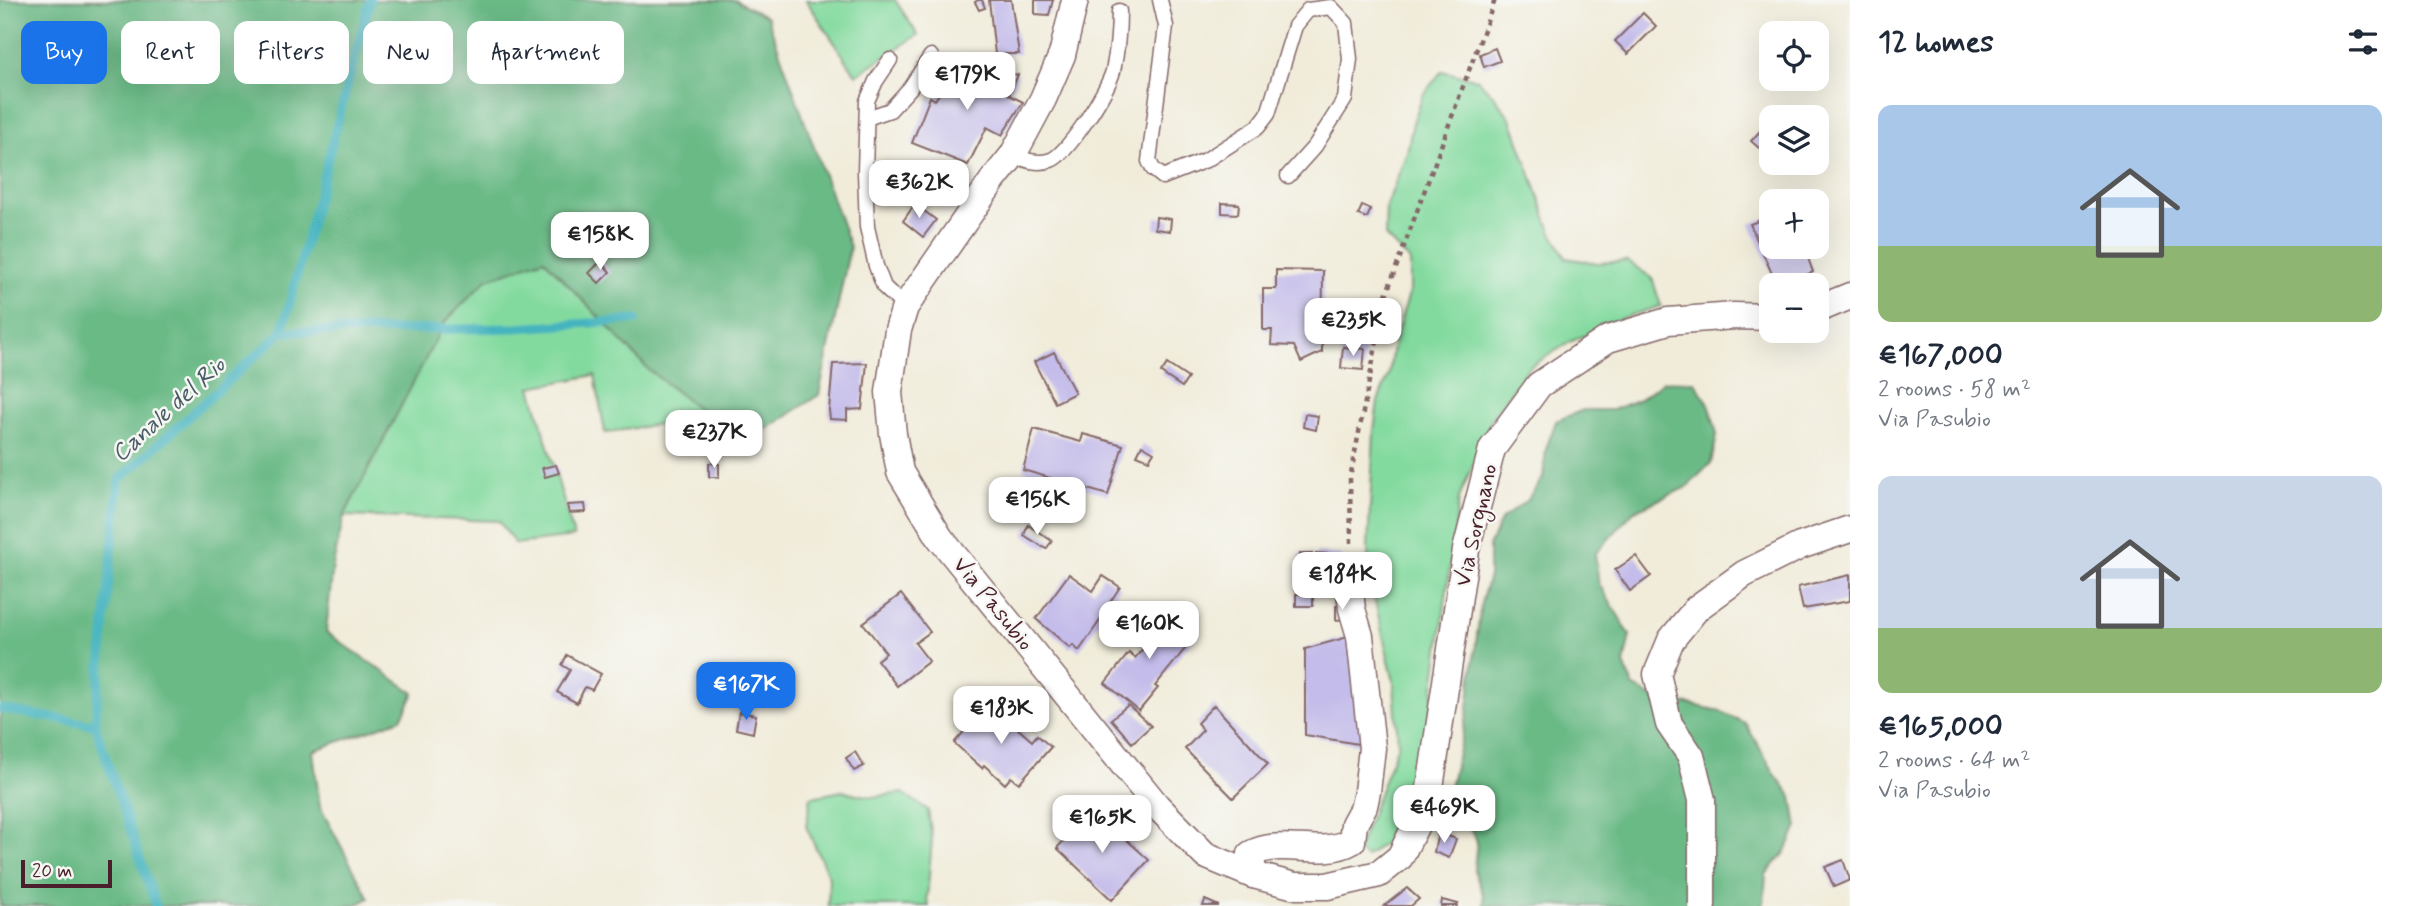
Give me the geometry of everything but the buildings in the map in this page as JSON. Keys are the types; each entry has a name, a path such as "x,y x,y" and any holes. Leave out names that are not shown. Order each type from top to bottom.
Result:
{"street":[{"name":"Via Pasubio","path":"1075,0 1062,55 1043,99 1013,155 905,307 898,330 889,392 900,472 940,538 1157,806 1205,855 1253,875 1295,886 1327,886 1379,874 1400,857 1428,801"},
{"path":"1829,305 1850,296"},
{"name":"Via Sorgnano","path":"1428,801 1466,550 1492,449 1539,385 1608,339 1668,321 1759,317"},
{"path":"1702,906 1702,800 1691,756 1669,724 1657,674 1671,640 1696,608 1744,573 1800,546 1850,529"},
{"path":"1253,875 1251,854 1259,850 1339,848 1352,841 1354,824 1364,806 1373,748 1360,636 1352,609 1349,583 1351,569"}],"lane":[{"path":"1160,0 1166,26 1149,161 1153,169 1164,177 1206,160 1258,127 1268,114 1295,26 1308,10 1331,7 1346,23 1350,59 1345,99 1315,146 1288,176"},
{"path":"1013,155 1036,163 1051,160 1064,152 1104,93 1112,73 1119,11"},
{"path":"867,118 890,110 910,88 931,56"},
{"path":"890,60 867,101 864,172 867,227 884,287 905,307"}],"path":[{"path":"1351,569 1350,478 1386,295 1495,0"}],"green space":[{"path":"0,0 735,0 767,17 850,247 819,395 767,429 708,416 649,370 544,259 487,279 444,323 344,516 333,565 326,632 414,693 401,719 313,751 320,807 369,898 354,906 0,906"},
{"path":"806,0 895,0 918,35 856,75"},
{"path":"1442,71 1478,80 1511,119 1551,231 1566,258 1597,263 1627,261 1652,278 1661,306 1622,318 1570,342 1528,368 1492,418 1459,498 1423,771 1397,833 1366,857 1357,851 1398,744 1394,682 1369,576 1368,547 1378,401 1389,374 1393,346 1410,290 1410,261 1385,236 1386,207 1407,152 1423,95"},
{"path":"544,259 649,370 708,416 605,433 595,375 531,387 574,537 515,544 499,521 344,516 444,323 487,279"},
{"path":"1664,381 1695,382 1710,407 1717,435 1711,463 1687,487 1634,511 1595,554 1599,584 1630,635 1624,664 1633,686 1659,701 1719,711 1745,723 1792,797 1797,827 1785,853 1766,874 1764,903 1761,906 1484,906 1484,897 1474,870 1477,841 1449,791 1467,715 1481,603 1489,576 1489,546 1502,519 1526,501 1543,478 1546,449 1556,421 1583,410 1612,410 1640,399"},
{"path":"842,791 872,797 903,793 928,810 932,839 927,899 929,906 828,906 829,877 806,826 811,797"}],"waterway":[{"name":"Canale del Rio","path":"156,906 95,725 119,480 282,332 370,0"},
{"path":"282,332 515,328 636,320"},
{"path":"0,709 95,725"}]}
